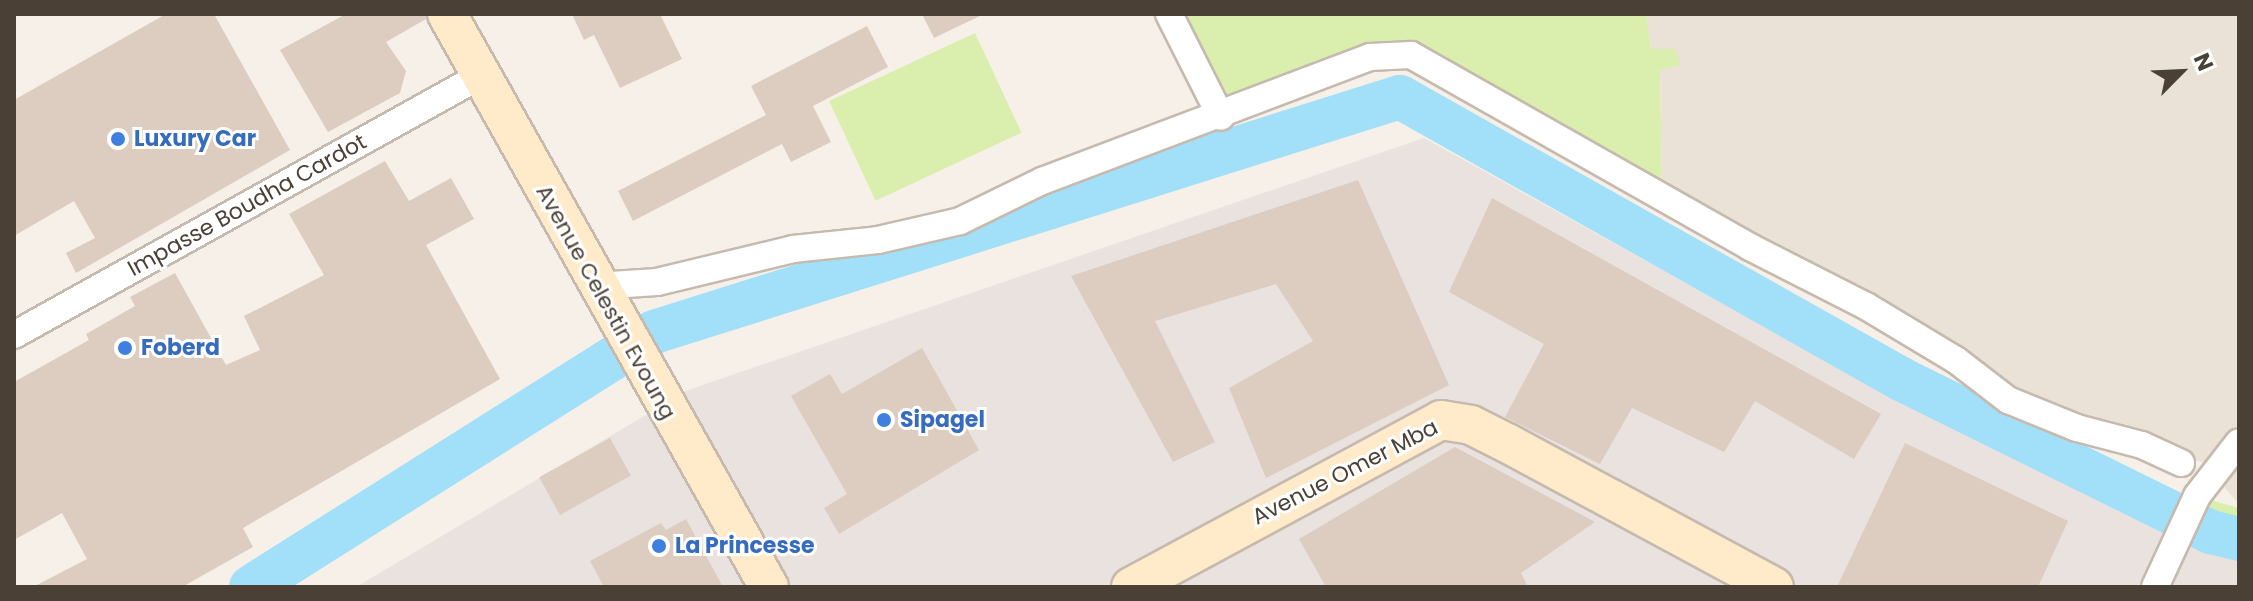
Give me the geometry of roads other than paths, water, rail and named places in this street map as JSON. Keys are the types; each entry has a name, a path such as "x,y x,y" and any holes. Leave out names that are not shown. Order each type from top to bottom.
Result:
{"street":[{"name":"Avenue Celestin Evoung","path":"447,14 604,301 769,587"},
{"path":"1169,14 1221,117"},
{"path":"604,301 657,282 793,249 878,240 960,221 1042,181 1221,117 1370,57 1411,55 1750,247 1866,306 1956,360 2008,400 2077,428 2142,445 2181,463"},
{"name":"Impasse Boudha Cardot","path":"14,335 480,76"},
{"name":"Avenue Omer Mba","path":"1131,587 1348,465 1441,420 1471,425 1507,443 1774,587"},
{"path":"2155,587 2197,496 2239,442"}],"waterway":[{"path":"251,587 654,332 1400,97 1901,379 2211,532 2239,539"}],"place":[{"name":"Luxury Car","path":"118,139"},
{"name":"Foberd","path":"125,348"},
{"name":"Sipagel","path":"884,420"},
{"name":"La Princesse","path":"659,546"}]}
